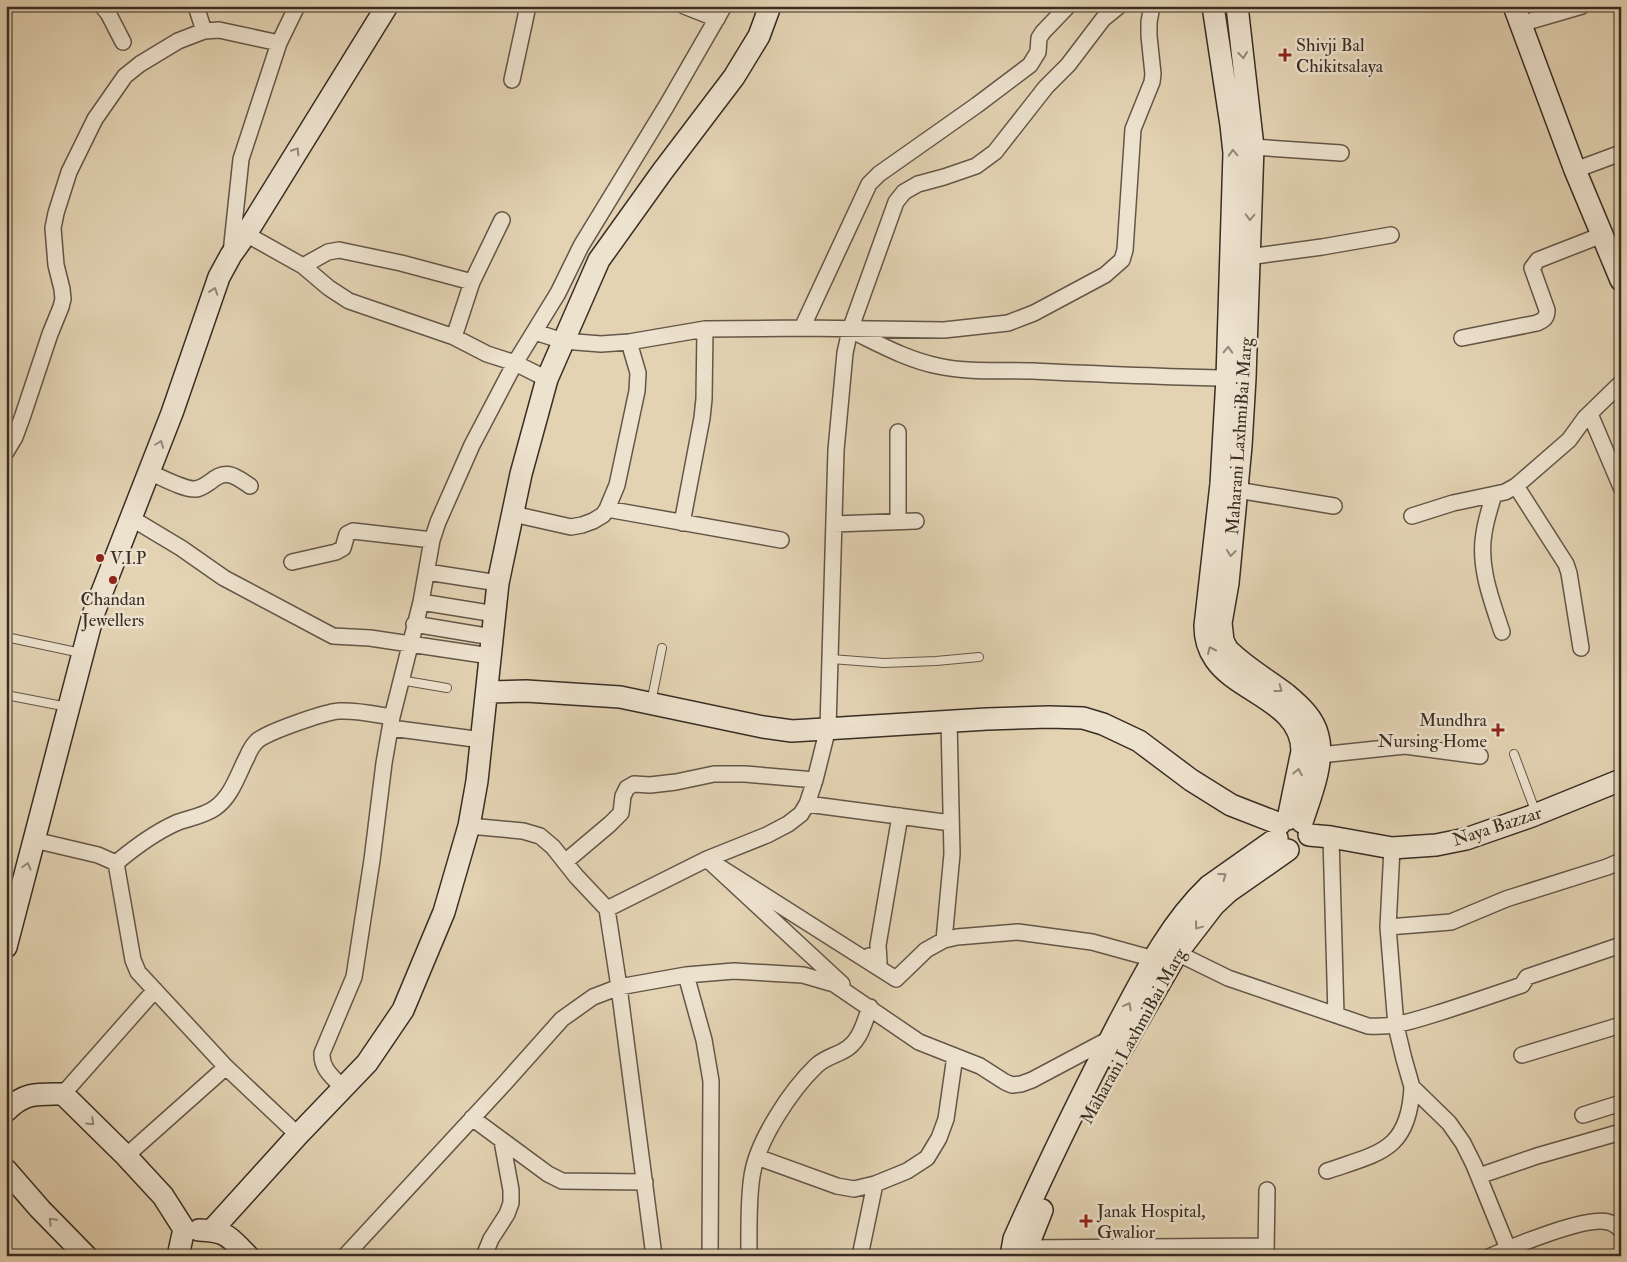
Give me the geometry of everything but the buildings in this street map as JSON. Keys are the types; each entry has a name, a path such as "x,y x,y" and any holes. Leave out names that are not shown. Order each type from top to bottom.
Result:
{"street":[{"path":"102,6 123,42"},
{"path":"196,6 204,31"},
{"path":"231,255 240,159 279,44 297,6"},
{"path":"6,947 93,615 172,413 219,277 387,6"},
{"path":"512,80 528,6"},
{"path":"343,1088 327,1071 322,1062 322,1053 354,977 391,723 400,680 421,602 432,540 472,445 515,363 558,293 581,246 721,12 684,6"},
{"path":"212,1230 298,1135 367,1063 403,1010 444,912 469,826 482,740 498,583 521,474 547,379 599,260 734,77 759,36 770,6"},
{"path":"802,328 869,184 879,174 1030,65 1038,52 1039,38 1068,6"},
{"path":"608,909 707,859 788,824 801,814 807,804 828,728 836,450 845,353 850,330 896,202 904,192 918,184 960,172 983,162 1004,141 1046,87 1068,65 1103,19 1119,6"},
{"path":"534,332 563,341 601,344 628,342 705,329 944,330 1008,323 1034,312 1105,274 1122,260 1125,250 1133,129 1152,82 1153,74 1148,36 1152,6"},
{"path":"1213,6 1234,153 1227,378 1221,484 1205,637 1214,659 1222,668 1275,705 1290,718 1300,734 1302,751 1291,831 1218,879 1201,894 1170,932 1111,1038 1034,1193 1014,1238 1021,1253 1266,1251 1267,1190"},
{"name":"Maharani LaxhmiBai Marg","path":"1021,1253 1099,1091 1177,953 1214,905 1291,831 1312,794 1320,755 1319,737 1299,705 1236,658 1223,641 1222,623 1237,490 1245,378 1253,146 1237,6"},
{"path":"1582,6 1517,15 1575,170 1621,280"},
{"path":"6,452 15,437 63,299 56,265 53,228 69,172 94,118 125,76 140,64 178,41 204,31 219,30 279,44"},
{"path":"1253,146 1342,153"},
{"path":"1575,170 1621,152"},
{"path":"454,337 472,282 502,220"},
{"path":"246,234 303,266 328,288 348,301 454,337 487,354 515,363 547,379"},
{"path":"1248,256 1322,247 1391,234"},
{"path":"1462,338 1544,320 1547,310 1532,268 1534,263 1602,234"},
{"path":"303,266 328,252 339,250 401,263 472,282"},
{"path":"682,523 702,418 705,329"},
{"path":"850,330 913,360 967,371 1030,371 1125,376 1227,378"},
{"path":"514,514 571,527 582,526 593,521 607,509 617,485 637,392 638,373 628,342"},
{"path":"1412,516 1453,503 1505,492 1516,486 1569,440 1590,414 1621,383"},
{"path":"1590,414 1621,487"},
{"path":"898,432 898,521"},
{"path":"149,472 194,489 202,488 217,475 223,474 233,475 250,486"},
{"path":"1516,486 1570,573 1581,648"},
{"path":"1237,490 1334,506"},
{"path":"1494,495 1484,534 1484,561 1486,582 1502,632"},
{"path":"607,509 781,540"},
{"path":"131,518 181,548 224,578 333,636 410,643 491,646"},
{"path":"834,524 916,520"},
{"path":"292,562 336,552 343,548 347,534 353,531 432,540"},
{"path":"427,572 498,583"},
{"path":"421,602 495,614"},
{"path":"414,624 491,646"},
{"name":"Naya Bazzar","path":"487,692 580,693 620,697 763,727 792,731 949,721 1049,717 1083,718 1103,724 1139,741 1191,780 1231,805 1291,831 1392,848 1436,845 1466,840 1621,780"},
{"path":"116,863 161,830 215,808 225,799 237,780 247,756 258,741 270,733 321,714 338,711 360,712 391,723 482,740"},
{"path":"944,940 952,854 949,721"},
{"path":"1320,755 1405,746 1480,756"},
{"path":"565,862 621,813 623,796 627,788 634,784 650,785 676,782 714,774 745,774 815,780"},
{"path":"807,804 951,823"},
{"path":"707,859 879,962 878,945 900,816"},
{"path":"469,826 523,831 540,836 554,847 582,882 608,909 654,1256"},
{"path":"1331,837 1336,1015"},
{"path":"34,840 98,855 116,863"},
{"path":"1327,1171 1385,1149 1398,1137 1411,1108 1412,1087 1396,1026 1388,927 1392,848"},
{"path":"707,859 896,979 926,950 944,940 957,937 1018,932 1092,942 1154,959"},
{"path":"707,859 864,1003"},
{"path":"1388,927 1450,922 1506,899 1621,861"},
{"path":"116,863 133,960 138,972 226,1067 298,1135"},
{"path":"1177,953 1228,978 1368,1026 1383,1027 1396,1026 1459,1007 1522,984 1527,977 1621,945"},
{"path":"345,1256 562,1019 593,997 619,986 686,975 734,971 803,975 834,984 919,1042 987,1070 1012,1085 1032,1080 1111,1038"},
{"path":"686,975 704,1040 711,1081 710,1256"},
{"path":"62,1094 155,990"},
{"path":"749,1256 752,1176 757,1157 770,1128 817,1065 826,1058 849,1048 858,1038 864,1003"},
{"path":"1522,1054 1621,1025"},
{"path":"757,1157 837,1186 854,1189 875,1184 907,1172 927,1158 939,1138 946,1119 956,1056"},
{"path":"126,1156 226,1067"},
{"path":"1412,1087 1449,1123 1463,1143 1479,1176 1510,1252"},
{"path":"6,1111 14,1103 32,1094 62,1094 126,1156 163,1196 184,1229 179,1256"},
{"path":"1583,1115 1621,1103"},
{"path":"472,1118 548,1174 562,1181 645,1182"},
{"path":"1479,1176 1537,1156 1621,1132"},
{"path":"484,1256 511,1203 511,1190 502,1141"},
{"path":"6,1170 40,1209 86,1256"},
{"path":"860,1256 875,1184"},
{"path":"1491,1256 1510,1252 1545,1234 1594,1221 1607,1221 1616,1225 1621,1230"},
{"path":"184,1229 212,1230 227,1234 247,1256"}],"lane":[{"path":"6,638 83,653"},
{"path":"651,704 662,648"},
{"path":"831,659 884,663 980,657"},
{"path":"400,680 447,688"},
{"path":"6,695 70,707"},
{"path":"1514,754 1536,814"}],"place":[{"name":"Shivji Bal Chikitsalaya","path":"1285,55"},
{"name":"V.I.P","path":"100,558"},
{"name":"Chandan Jewellers","path":"113,580"},
{"name":"Mundhra Nursing Home","path":"1498,730"},
{"name":"Janak Hospital, Gwalior","path":"1086,1221"}]}
